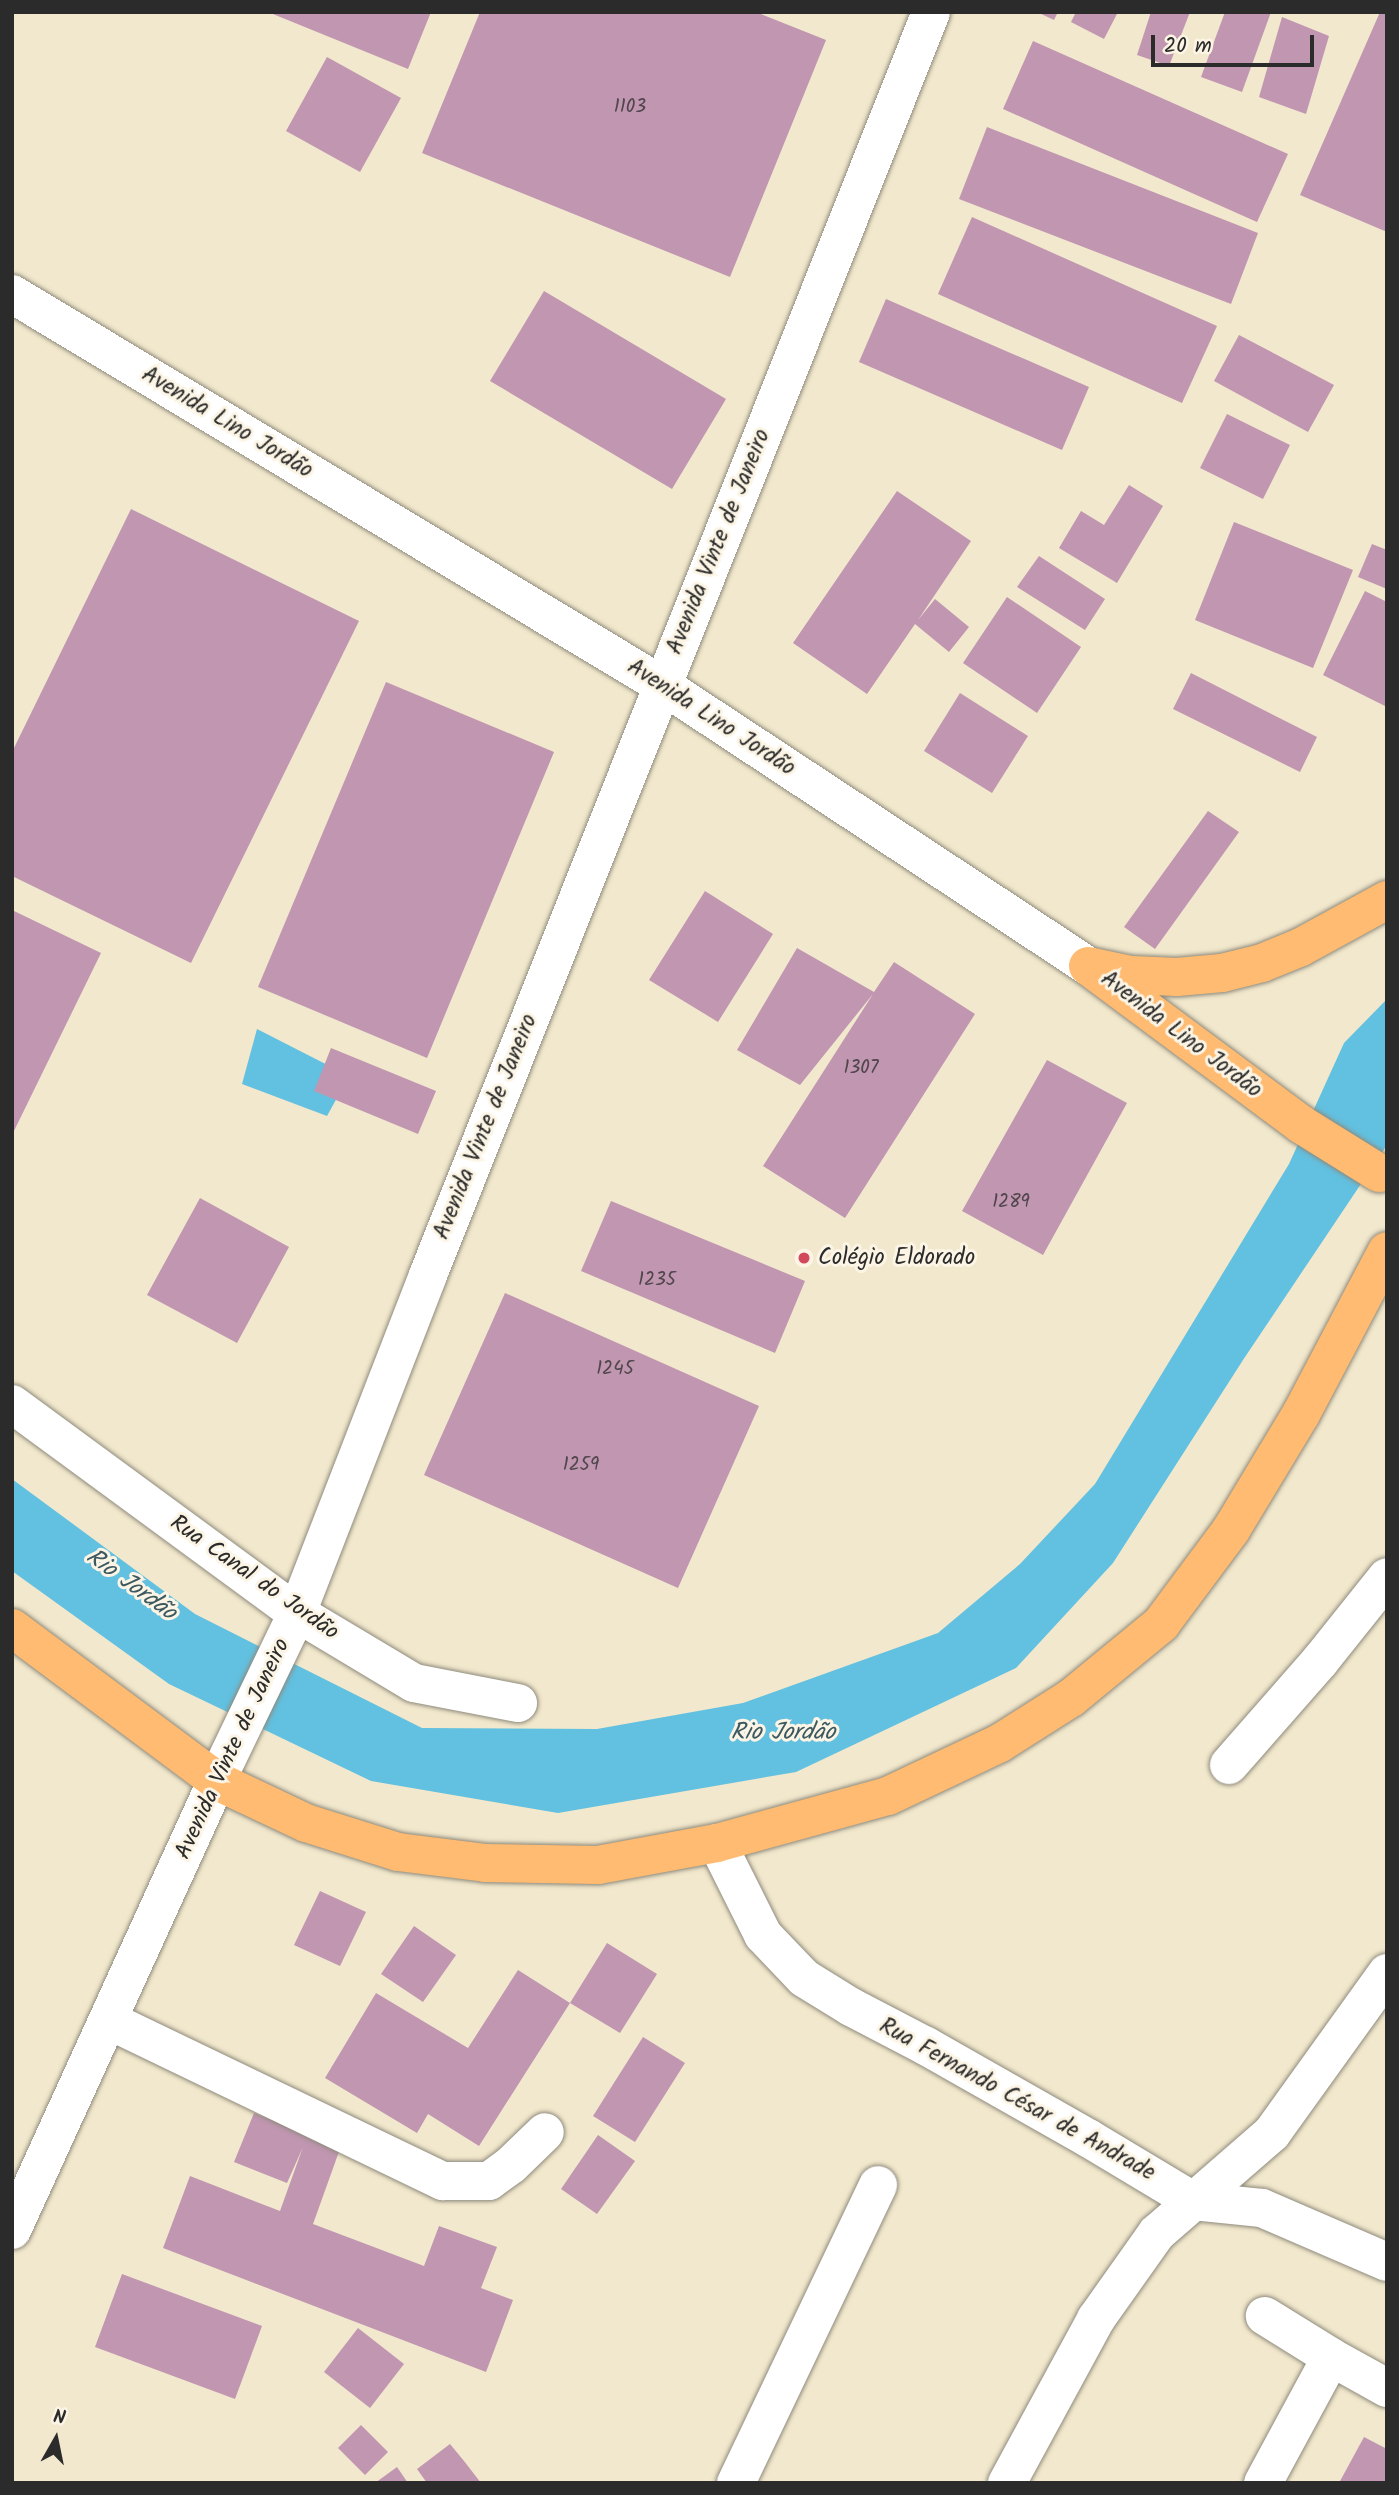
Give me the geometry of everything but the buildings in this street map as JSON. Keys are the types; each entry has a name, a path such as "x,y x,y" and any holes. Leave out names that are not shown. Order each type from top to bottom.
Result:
{"main road":[{"path":"1088,966 1132,975 1165,977 1222,973 1262,963 1301,947 1387,900"},
{"name":"Avenida Lino Jordão","path":"1088,966 1302,1125 1383,1175"},
{"path":"12,1628 220,1774 306,1823 410,1854 486,1863 598,1864 717,1843 888,1796 1000,1743 1071,1698 1161,1624 1245,1507 1301,1414 1387,1251"}],"street":[{"name":"Avenida Vinte de Janeiro","path":"12,2230 220,1774 292,1623 931,12"},
{"name":"Avenida Lino Jordão","path":"12,294 662,685 1088,966"},
{"name":"Rua Canal do Jordão","path":"12,1404 292,1623 414,1683 518,1703"},
{"path":"1229,1765 1320,1661 1387,1577"},
{"name":"Rua Fernando César de Andrade","path":"717,1843 763,1935 804,1978 1088,2137 1193,2200 1262,2208 1387,2262"},
{"path":"1007,2483 1096,2319 1157,2233 1272,2133 1387,1973"},
{"path":"108,2020 443,2181 489,2181 511,2165 545,2133"},
{"path":"736,2483 878,2185"},
{"path":"1265,2316 1387,2388"},
{"path":"1263,2483 1331,2357"}],"water":[{"name":"Rio Jordão","path":"1387,999 1387,1145 1243,1360 1113,1563 1016,1668 796,1772 558,1813 371,1781 169,1684 12,1571 12,1479 195,1614 422,1728 597,1729 743,1703 938,1633 1020,1564 1095,1484 1289,1164 1344,1043"},
{"path":"257,1029 349,1076 327,1116 242,1084"}],"place":[{"name":"Colégio Eldorado","path":"804,1258"}]}
